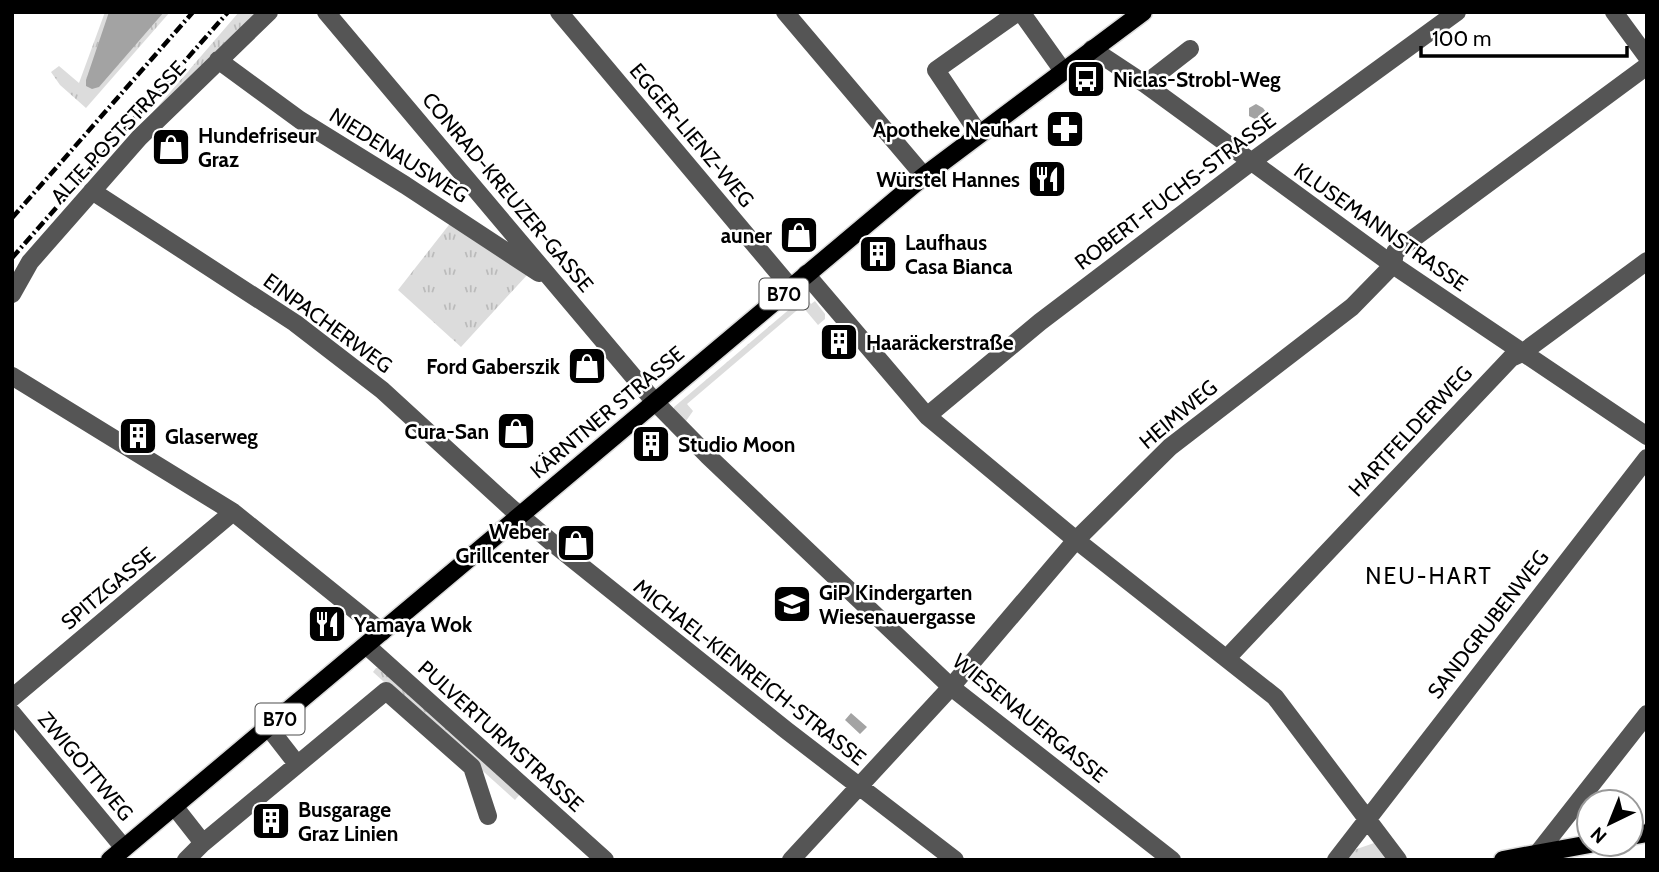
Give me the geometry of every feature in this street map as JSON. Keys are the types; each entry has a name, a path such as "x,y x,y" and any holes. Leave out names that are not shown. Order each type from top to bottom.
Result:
{"main road":[{"name":"KÄRNTNER STRASSE","path":"117,854 924,176 1143,12"},
{"path":"1503,860 1575,847"}],"street":[{"name":"ALTE POSTSTRASSE","path":"12,294 30,262 150,126 269,12"},
{"name":"CONRAD-KREUZER-GASSE","path":"326,12 654,401"},
{"name":"EGGER-LIENZ-WEG","path":"559,12 791,288"},
{"path":"785,12 924,176"},
{"path":"979,134 936,71 1019,12 1063,71"},
{"name":"ROBERT-FUCHS-STRASSE","path":"928,416 1040,321 1251,162 1457,12"},
{"path":"1614,12 1647,57"},
{"name":"KLUSEMANNSTRASSE","path":"1092,49 1393,265 1647,436"},
{"path":"1145,85 1190,49"},
{"name":"NIEDENAUSWEG","path":"218,60 300,120 558,285"},
{"name":"HEIMWEG","path":"791,860 951,687 1076,540 1170,447 1352,307 1393,265 1395,251 1647,66"},
{"name":"EINPACHERWEG","path":"92,191 295,323 382,390 520,516"},
{"name":"HARTFELDERWEG","path":"1227,658 1511,358 1522,353 1647,261"},
{"path":"806,274 928,416 1076,540 1275,697 1398,860"},
{"path":"12,376 233,512 382,632"},
{"name":"WIESENAUERGASSE","path":"654,401 708,456 951,687 1172,860"},
{"name":"SANDGRUBENWEG","path":"1368,819 1647,458"},
{"name":"SPITZGASSE","path":"12,698 233,512"},
{"name":"MICHAEL-KIENREICH-STRASSE","path":"520,516 858,787 955,860"},
{"name":"PULVERTURMSTRASSE","path":"367,646 605,860"},
{"path":"186,860 386,691 472,767 488,816"},
{"name":"ZWIGOTTWEG","path":"12,713 117,854"},
{"path":"1537,854 1647,714"},
{"path":"269,728 297,764"},
{"path":"174,806 203,843"},
{"path":"1336,860 1368,819"}],"green space":[{"path":"105,12 170,12 86,108 60,85 51,72 59,66 79,83"},
{"path":"239,12 261,12 147,119"},
{"path":"452,221 528,274 461,347 398,290"},
{"path":"805,296 811,304 815,301 825,314 825,319 818,325 802,306 687,404 693,411 686,421 700,437 673,412 674,407"},
{"path":"376,668 381,668 521,793 515,800 373,672"},
{"path":"1380,841 1392,860 1342,860 1348,852"}],"shaded area":[{"path":"109,12 164,12 99,87 92,89 86,86 86,80"},
{"path":"1256,104 1263,108 1271,119 1269,121 1259,121 1249,116 1249,108"},
{"path":"851,713 867,727 860,734 845,720"}],"railway":[{"path":"12,218 193,12"},
{"path":"12,258 228,12"}],"place":[{"name":"Niclas-Strobl-Weg","path":"1086,79"},
{"name":"Apotheke Neuhart","path":"1065,129"},
{"name":"Hundefriseur Graz","path":"171,147"},
{"name":"Würstel Hannes","path":"1047,179"},
{"name":"auner","path":"799,235"},
{"name":"Laufhaus Casa Bianca","path":"878,254"},
{"name":"Haaräckerstraße","path":"839,342"},
{"name":"Ford Gaberszik","path":"587,366"},
{"name":"Cura-San","path":"516,431"},
{"name":"Glaserweg","path":"138,436"},
{"name":"Studio Moon","path":"651,444"},
{"name":"Weber Grillcenter","path":"576,543"},
{"name":"GiP Kindergarten Wiesenauergasse","path":"792,604"},
{"name":"Yamaya Wok","path":"327,624"},
{"name":"Busgarage Graz Linien","path":"271,821"}],"district":[{"name":"NEU-HART","path":"1429,576"}]}
